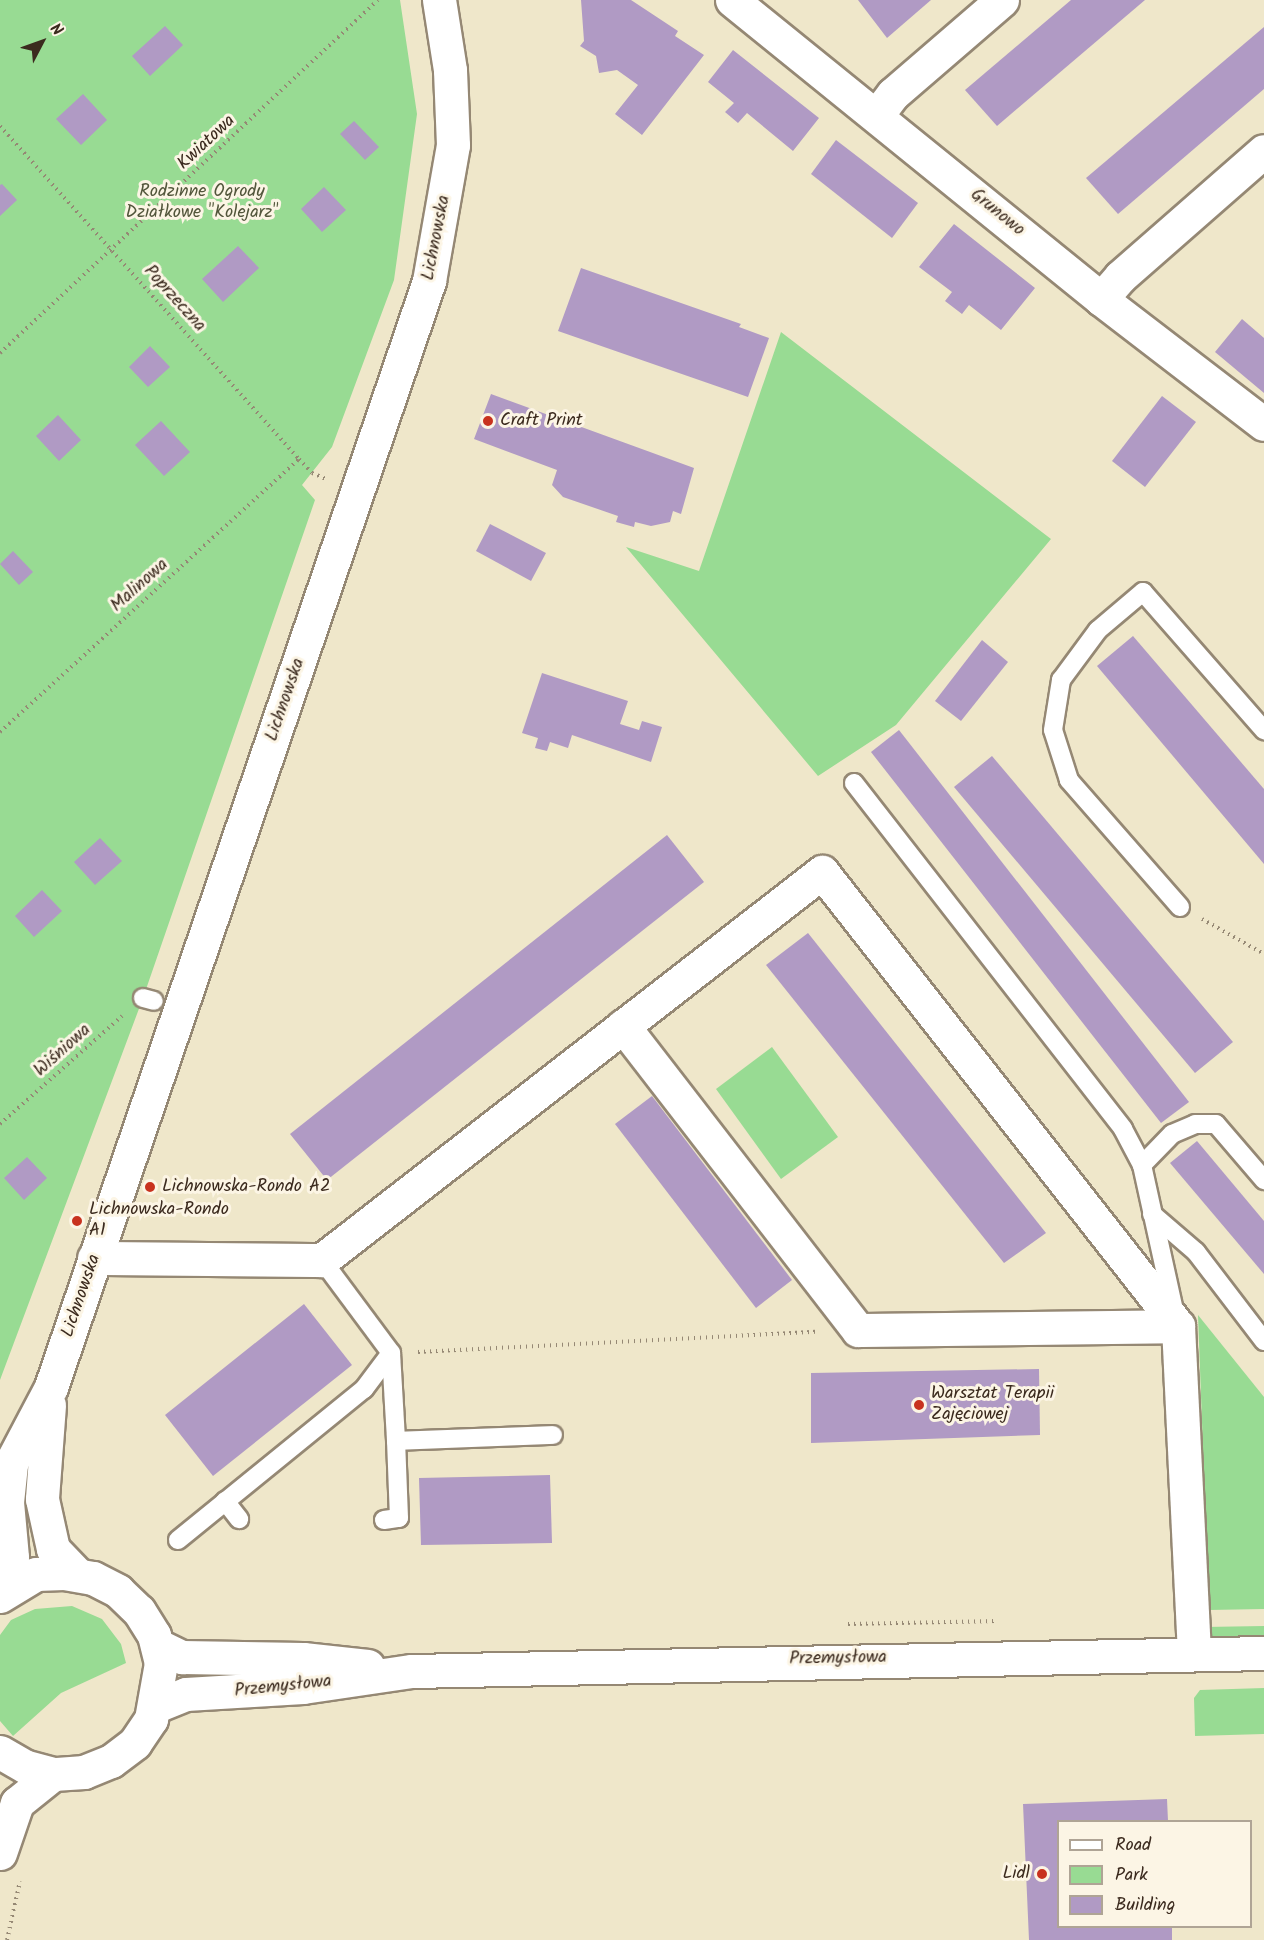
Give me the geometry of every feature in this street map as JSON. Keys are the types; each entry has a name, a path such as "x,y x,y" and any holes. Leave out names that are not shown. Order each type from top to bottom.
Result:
{"street":[{"name":"Lichnowska","path":"4,1593 12,1557 7,1502 11,1463 51,1388 429,282 453,145 450,70 439,0"},
{"name":"Grunowo","path":"732,0 877,115 1101,299 1264,423"},
{"path":"877,115 893,94 1002,0"},
{"path":"1101,299 1120,277 1264,151"},
{"path":"94,1258 322,1260 822,872 1178,1326 1194,1654"},
{"path":"623,1026 858,1330 1178,1326"},
{"name":"Lichnowska","path":"51,1388 42,1499 53,1549 78,1575"},
{"path":"0,1752 26,1767 53,1774 84,1772 111,1761 135,1743 156,1706 161,1663 157,1645 139,1611 118,1591 93,1578 78,1575 36,1574 4,1593"},
{"name":"Przemysłowa","path":"157,1645 182,1657 303,1659 412,1671 1264,1653"},
{"name":"Przemysłowa","path":"156,1706 186,1694 303,1688 412,1671"},
{"path":"0,1853 17,1803 53,1774"}],"lane":[{"path":"1179,907 1069,780 1053,730 1061,680 1098,630 1143,592 1264,730"},
{"path":"854,783 1123,1129 1142,1165 1178,1326"},
{"path":"1142,1165 1172,1134 1195,1124 1216,1124 1264,1180"},
{"path":"1152,1214 1196,1252 1264,1341"},
{"path":"322,1260 391,1353 399,1518 384,1520"},
{"path":"178,1540 364,1389 391,1353"},
{"path":"396,1440 553,1435"},
{"path":"225,1501 239,1519"}],"path":[{"name":"Kwiatowa","path":"0,353 378,0"},
{"name":"Poprzeczna","path":"0,126 312,473 333,482"},
{"name":"Malinowa","path":"0,732 299,459"},
{"path":"1179,907 1264,954"},
{"name":"Wiśniowa","path":"0,1124 148,999"},
{"path":"391,1353 858,1330"},
{"path":"836,1624 1002,1621"}],"green space":[{"name":"Rodzinne Ogrody Działkowe \"Kolejarz\"","path":"0,0 400,0 417,114 394,280 332,447 302,485 315,500 143,998 0,1380"},
{"path":"781,332 1051,539 896,725 818,776 626,547 699,571"},
{"path":"772,1047 838,1137 781,1179 716,1089"},
{"path":"1198,1315 1264,1397 1264,1609 1209,1610"},
{"path":"72,1606 102,1619 121,1644 126,1663 61,1693 13,1736 0,1721 0,1635 11,1620 35,1609"},
{"path":"1264,1626 1264,1637 1214,1638 1204,1627"},
{"path":"1264,1688 1264,1734 1195,1736 1194,1698 1200,1690"}],"building":[{"path":"581,0 631,0 678,31 675,36 704,55 642,135 615,114 638,85 617,70 599,73 596,56 580,46 584,41"},
{"path":"858,0 931,0 887,38"},
{"path":"1071,0 1145,0 997,126 965,90"},
{"path":"165,26 183,45 150,76 132,56"},
{"path":"1264,27 1264,89 1118,214 1086,178"},
{"path":"733,50 819,118 793,151 747,113 738,123 725,112 734,103 708,82"},
{"path":"83,94 107,120 81,145 56,119"},
{"path":"354,121 379,147 365,160 340,134"},
{"path":"836,140 918,203 892,238 811,174"},
{"path":"2,184 17,200 0,216 0,185"},
{"path":"324,187 346,210 322,232 301,209"},
{"path":"954,224 1035,288 1001,330 969,305 962,314 945,301 952,292 919,267"},
{"path":"238,246 259,268 223,302 202,279"},
{"path":"581,268 741,324 739,327 769,338 748,397 558,331"},
{"path":"1242,319 1264,338 1264,393 1215,352"},
{"path":"150,346 170,367 148,387 129,367"},
{"path":"491,394 694,468 681,514 673,511 670,522 651,526 635,522 634,527 616,522 618,516 563,497 552,485 557,470 474,439"},
{"path":"1162,396 1196,422 1145,487 1112,461"},
{"path":"58,415 81,440 59,461 36,436"},
{"path":"161,421 190,452 164,476 135,445"},
{"path":"490,524 546,553 531,581 476,551"},
{"path":"13,551 33,572 19,585 0,564"},
{"path":"1133,636 1264,789 1264,864 1097,666"},
{"path":"982,640 1008,662 961,721 935,701"},
{"path":"542,673 628,701 620,724 639,730 642,721 662,727 651,762 572,735 568,748 550,742 547,751 535,748 538,738 522,733"},
{"path":"899,730 1189,1102 1161,1123 871,752"},
{"path":"992,756 1233,1042 1195,1073 954,787"},
{"path":"667,835 704,882 327,1180 290,1134"},
{"path":"100,838 122,861 95,885 74,862"},
{"path":"42,890 62,911 34,937 15,916"},
{"path":"808,933 1046,1233 1004,1263 766,965"},
{"path":"652,1096 792,1280 756,1308 615,1124"},
{"path":"1197,1141 1264,1221 1264,1274 1170,1163"},
{"path":"27,1157 47,1178 24,1200 4,1178"},
{"path":"304,1304 352,1365 213,1476 165,1415"},
{"path":"1039,1369 1040,1435 811,1443 811,1373"},
{"path":"550,1475 552,1543 421,1545 419,1478"},
{"name":"Lidl","path":"1167,1799 1168,1820 1057,1820 1057,1928 1172,1928 1172,1940 1029,1940 1023,1804"}],"place":[{"name":"Craft Print","path":"488,421"},
{"name":"Lichnowska-Rondo A2","path":"150,1187"},
{"name":"Lichnowska-Rondo A1","path":"77,1221"},
{"name":"Warsztat Terapii Zajęciowej","path":"919,1405"},
{"name":"Lidl","path":"1042,1874"}]}
